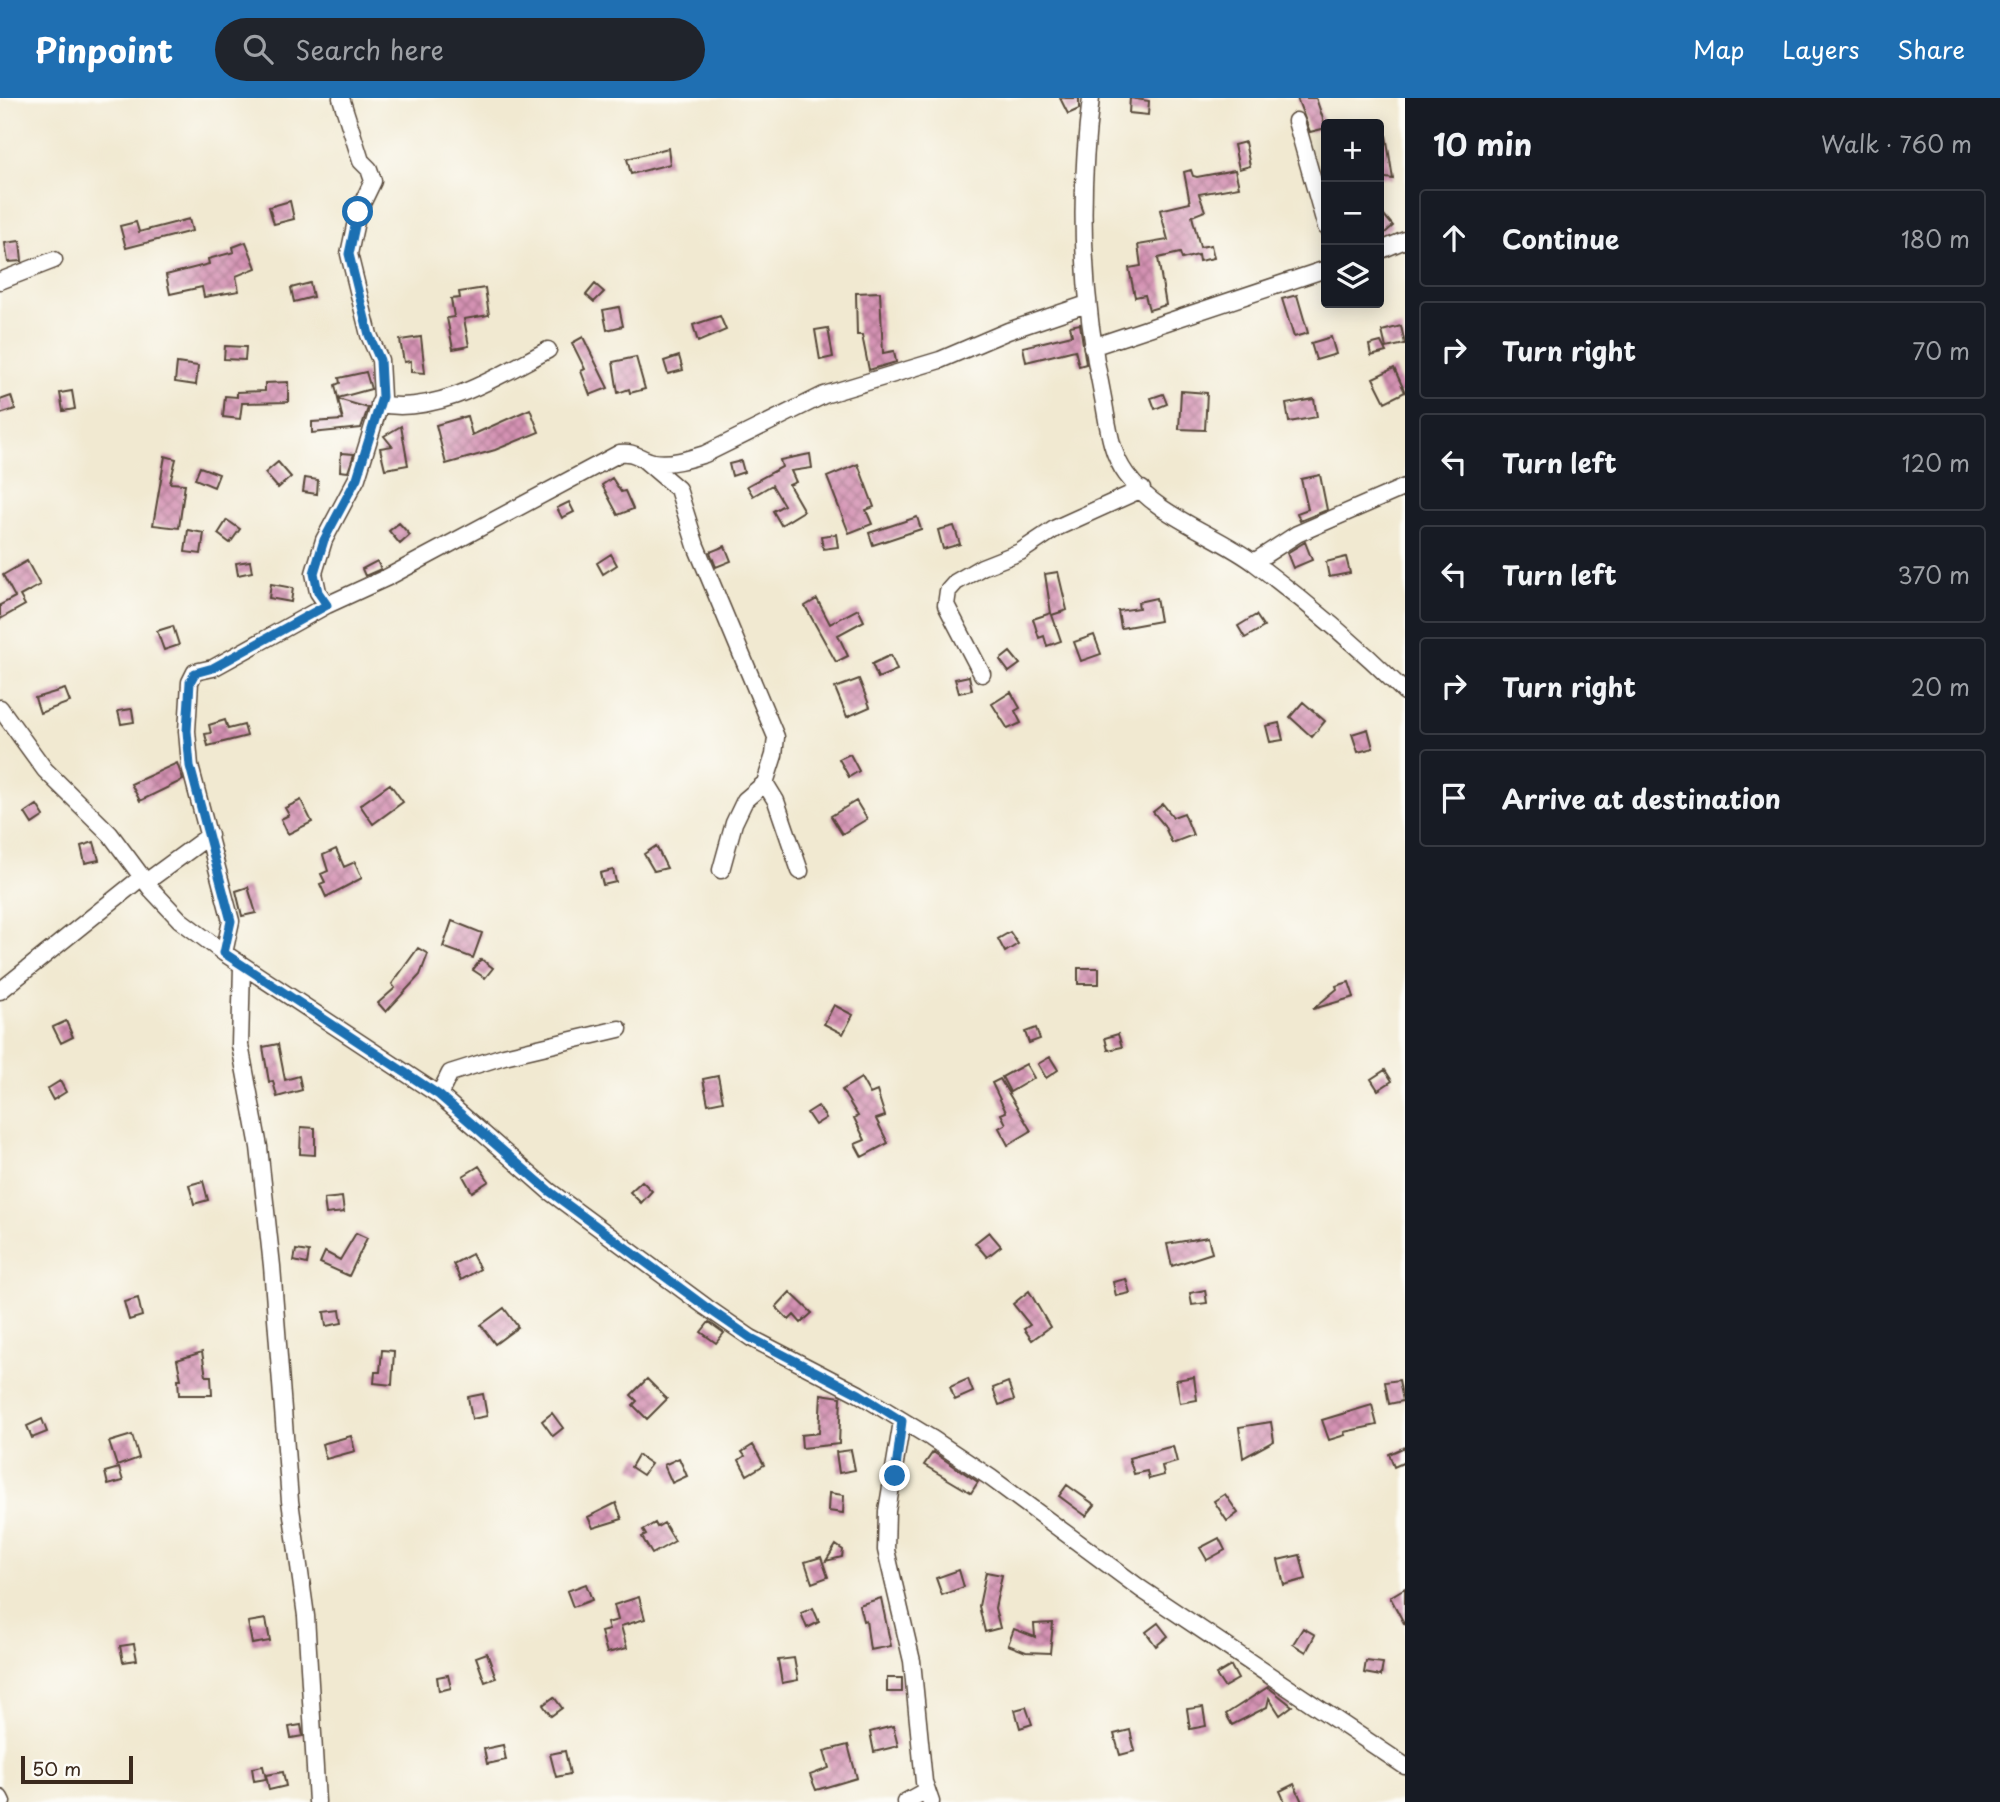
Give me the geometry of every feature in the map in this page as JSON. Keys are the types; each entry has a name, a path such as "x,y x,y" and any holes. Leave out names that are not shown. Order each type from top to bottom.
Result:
{"street":[{"path":"327,605 318,592 314,573 324,540 357,478 382,389 380,360 369,335 349,254 358,212 373,181 369,169 361,161 341,98"},
{"path":"1091,98 1082,230 1087,304 1092,347 1112,445 1127,476 1180,518 1254,562 1375,662 1405,692"},
{"path":"1296,121 1321,209"},
{"path":"1384,249 1405,240"},
{"path":"0,281 54,260"},
{"path":"1092,347 1321,271"},
{"path":"641,457 669,462 705,454 824,395 940,360 1008,331 1087,304"},
{"path":"379,404 415,406 470,391 548,349"},
{"path":"224,953 231,921 190,766 187,731 190,682 195,673 213,668 327,605 388,577 620,453 635,453 678,489 696,546 776,737 765,783 745,800 733,823 721,870"},
{"path":"1254,562 1297,534 1405,487"},
{"path":"982,674 946,605 948,591 956,582 982,567 1020,552 1055,528 1142,489"},
{"path":"0,708 45,770 110,834 180,920 224,953 439,1095 580,1216 706,1307 751,1338 859,1394 991,1478 1140,1589 1405,1766"},
{"path":"765,783 776,801 800,870"},
{"path":"0,991 144,879 210,835"},
{"path":"242,964 240,1045 259,1147 272,1266 290,1501 306,1616 317,1802"},
{"path":"439,1095 450,1073 504,1056 620,1029"},
{"path":"902,1421 887,1511 886,1550 907,1628 929,1796 905,1802"}],"building":[{"path":"1060,98 1079,98 1079,109 1068,114"},
{"path":"1130,98 1149,101 1148,115 1129,113"},
{"path":"1297,98 1316,98 1323,119 1321,129 1310,132"},
{"path":"1384,135 1386,135 1393,179 1384,178"},
{"path":"1245,142 1250,166 1239,169 1234,145"},
{"path":"668,148 670,164 631,174 627,159"},
{"path":"1191,170 1193,176 1197,177 1235,170 1239,187 1199,194 1205,211 1192,216 1200,247 1211,245 1214,258 1199,261 1198,255 1182,259 1180,253 1158,258 1166,305 1149,310 1145,295 1135,297 1129,268 1141,266 1138,245 1168,240 1160,210 1190,203 1184,172"},
{"path":"290,201 294,219 274,224 269,207"},
{"path":"1384,215 1393,226 1384,234"},
{"path":"189,219 192,231 126,248 120,226 136,222 139,232"},
{"path":"20,241 22,261 8,262 5,243"},
{"path":"246,242 256,268 236,276 239,291 204,297 202,287 170,294 166,275 209,264 208,259 234,252 233,247"},
{"path":"310,283 313,297 294,302 291,288"},
{"path":"595,284 604,292 594,302 586,295"},
{"path":"485,288 489,315 464,319 469,346 453,349 447,318 454,317 451,299 460,298 459,292"},
{"path":"880,292 883,353 894,351 896,362 869,370 862,335 857,335 856,293"},
{"path":"1297,295 1308,333 1294,337 1282,299"},
{"path":"619,307 623,326 607,330 603,310"},
{"path":"720,316 726,330 698,342 693,325"},
{"path":"1080,324 1086,364 1079,366 1075,350 1026,362 1023,347 1072,335 1070,326"},
{"path":"1401,326 1405,344 1386,348 1382,331"},
{"path":"828,328 833,357 820,360 815,330"},
{"path":"421,337 425,373 411,372 411,361 404,362 400,340"},
{"path":"583,337 608,388 590,395 581,371 585,369 572,343"},
{"path":"1331,337 1336,354 1316,360 1311,343"},
{"path":"1381,342 1386,352 1371,356 1369,345"},
{"path":"225,346 246,347 245,360 224,359"},
{"path":"679,356 683,370 668,374 664,361"},
{"path":"636,357 645,389 630,393 629,389 618,393 613,362"},
{"path":"177,363 198,366 196,385 175,382"},
{"path":"1394,368 1405,392 1385,402 1373,378"},
{"path":"366,372 371,389 338,398 335,385 340,383 339,378"},
{"path":"288,382 288,402 242,403 240,419 223,417 225,396 237,397 237,392 265,391 265,383"},
{"path":"72,391 75,409 63,411 60,393"},
{"path":"1181,391 1207,393 1205,430 1179,429"},
{"path":"1163,394 1167,404 1155,409 1151,398"},
{"path":"11,396 15,409 0,414 0,400"},
{"path":"338,399 368,408 361,428 312,433 312,422 343,420"},
{"path":"1314,399 1317,417 1289,422 1286,404"},
{"path":"530,409 539,432 495,450 446,464 436,425 467,416 472,435"},
{"path":"401,426 408,465 385,469 380,448 392,446 384,436"},
{"path":"341,453 354,454 348,472 340,471"},
{"path":"810,454 812,468 791,471 796,482 789,485 804,511 781,525 773,511 784,505 772,485 753,496 747,486 782,467 780,460"},
{"path":"165,456 176,459 170,483 185,484 179,528 153,525"},
{"path":"741,461 744,472 732,476 729,464"},
{"path":"278,462 291,477 278,488 265,473"},
{"path":"858,464 874,507 866,510 872,524 849,533 827,477"},
{"path":"200,467 219,474 214,487 195,479"},
{"path":"1320,475 1327,510 1300,521 1297,513 1308,509 1301,479"},
{"path":"305,478 318,480 317,494 303,492"},
{"path":"612,478 621,492 625,491 633,509 618,515 602,485"},
{"path":"569,502 574,512 562,518 557,508"},
{"path":"917,517 921,529 873,545 869,533"},
{"path":"227,520 240,529 230,543 218,534"},
{"path":"399,523 410,535 400,544 389,531"},
{"path":"954,526 960,544 943,549 938,530"},
{"path":"188,530 204,533 201,554 185,552"},
{"path":"836,534 838,547 823,549 821,536"},
{"path":"1305,542 1312,560 1293,568 1287,553"},
{"path":"725,546 731,561 716,567 710,552"},
{"path":"611,554 617,565 603,574 597,563"},
{"path":"1346,557 1350,573 1329,577 1326,562"},
{"path":"27,561 40,585 20,596 25,605 0,619 0,605 15,597 3,575"},
{"path":"250,561 252,572 238,575 236,563"},
{"path":"377,561 381,569 365,576 362,569"},
{"path":"1058,572 1067,610 1052,615 1061,641 1047,646 1044,636 1039,638 1033,619 1051,613 1045,574"},
{"path":"271,584 293,588 291,602 269,598"},
{"path":"1156,598 1160,621 1121,628 1118,611 1139,608 1138,602"},
{"path":"817,599 830,624 858,609 864,621 838,635 848,656 836,662 805,606"},
{"path":"1256,615 1264,627 1245,638 1238,626"},
{"path":"173,626 179,645 164,650 157,631"},
{"path":"1094,635 1101,654 1081,661 1074,642"},
{"path":"1010,652 1020,664 1009,672 1000,660"},
{"path":"891,655 897,670 878,678 872,664"},
{"path":"969,676 972,690 959,693 955,679"},
{"path":"859,679 870,707 847,717 835,688"},
{"path":"65,689 70,702 40,713 35,698"},
{"path":"1011,692 1020,708 1015,711 1021,723 1008,729 992,704"},
{"path":"1303,702 1325,721 1312,737 1290,717"},
{"path":"132,709 134,722 121,724 118,711"},
{"path":"225,720 228,729 244,725 247,736 208,746 205,734 211,733 209,725"},
{"path":"1279,723 1283,740 1270,742 1266,726"},
{"path":"1368,729 1373,748 1358,752 1352,734"},
{"path":"850,754 859,771 849,777 839,759"},
{"path":"177,763 183,780 140,801 131,784"},
{"path":"390,784 403,802 373,824 360,805"},
{"path":"301,800 312,822 288,834 281,819 289,815 285,808"},
{"path":"856,801 867,819 842,834 831,816"},
{"path":"1163,804 1173,817 1184,813 1193,835 1172,843 1164,825 1153,812"},
{"path":"37,805 44,816 32,824 25,813"},
{"path":"94,842 99,860 85,863 81,846"},
{"path":"656,846 667,868 654,871 644,854"},
{"path":"336,849 344,867 355,862 362,878 326,897 320,884 325,882 321,874 328,871 323,855"},
{"path":"613,870 616,882 603,885 600,873"},
{"path":"248,887 256,913 242,916 236,891"},
{"path":"452,921 482,933 473,958 443,947"},
{"path":"1010,932 1018,944 1005,952 998,939"},
{"path":"418,948 428,954 420,975 386,1012 378,1003 395,988 392,984"},
{"path":"481,959 493,968 485,978 473,970"},
{"path":"1078,968 1099,968 1099,984 1078,984"},
{"path":"1349,982 1354,997 1313,1009 1337,989 1336,986"},
{"path":"834,1005 853,1015 843,1034 824,1024"},
{"path":"66,1021 73,1037 61,1043 53,1027"},
{"path":"1036,1028 1040,1039 1029,1043 1025,1032"},
{"path":"1118,1034 1122,1047 1108,1050 1105,1038"},
{"path":"278,1044 285,1080 299,1076 302,1090 277,1097 273,1081 269,1082 263,1047"},
{"path":"1050,1057 1058,1070 1046,1078 1038,1064"},
{"path":"1026,1064 1034,1078 1010,1092 1002,1077"},
{"path":"1385,1070 1392,1081 1378,1090 1371,1079"},
{"path":"718,1076 723,1101 708,1104 703,1079"},
{"path":"861,1078 870,1094 877,1091 885,1116 876,1119 888,1143 862,1157 855,1144 865,1140 854,1118 858,1116 842,1090"},
{"path":"1000,1079 1031,1131 1008,1145 999,1128 1006,1124 1001,1114 1006,1112 992,1083"},
{"path":"60,1081 66,1092 53,1100 47,1089"},
{"path":"818,1106 826,1118 815,1125 807,1113"},
{"path":"301,1127 315,1128 315,1155 300,1154"},
{"path":"479,1166 489,1181 472,1192 463,1176"},
{"path":"203,1181 208,1200 194,1204 189,1185"},
{"path":"642,1181 652,1191 641,1203 630,1192"},
{"path":"342,1197 344,1212 326,1214 324,1199"},
{"path":"989,1232 1001,1246 987,1257 975,1243"},
{"path":"356,1233 367,1238 349,1276 320,1263 325,1252 340,1260"},
{"path":"1208,1237 1212,1253 1172,1266 1167,1244"},
{"path":"296,1250 309,1252 307,1264 294,1261"},
{"path":"472,1254 480,1269 461,1280 453,1264"},
{"path":"1126,1279 1130,1293 1116,1296 1113,1282"},
{"path":"1205,1290 1207,1303 1192,1305 1190,1293"},
{"path":"1029,1291 1050,1327 1032,1340 1024,1329 1030,1325 1013,1304"},
{"path":"790,1292 812,1313 801,1323 794,1315 789,1320 776,1307"},
{"path":"138,1298 142,1316 129,1320 124,1302"},
{"path":"504,1308 518,1327 495,1344 481,1325"},
{"path":"340,1310 342,1323 326,1326 324,1312"},
{"path":"709,1322 724,1333 716,1343 701,1332"},
{"path":"382,1350 394,1351 392,1385 374,1383 375,1372 380,1372"},
{"path":"202,1352 206,1376 211,1376 212,1395 179,1395 178,1379 181,1379 177,1360"},
{"path":"1194,1377 1197,1400 1180,1403 1176,1380"},
{"path":"647,1379 667,1399 647,1419 633,1405 637,1401 631,1395"},
{"path":"968,1379 973,1392 955,1400 950,1387"},
{"path":"1399,1380 1403,1401 1389,1404 1385,1382"},
{"path":"1008,1382 1014,1400 999,1405 993,1388"},
{"path":"483,1394 487,1416 472,1419 468,1397"},
{"path":"821,1394 841,1397 839,1444 802,1448 801,1435 819,1433"},
{"path":"1372,1405 1377,1425 1344,1432 1345,1435 1329,1440 1322,1420"},
{"path":"552,1413 563,1428 553,1436 542,1421"},
{"path":"42,1419 47,1432 32,1438 27,1426"},
{"path":"1271,1422 1274,1441 1243,1458 1239,1427"},
{"path":"132,1435 139,1458 117,1466 109,1442"},
{"path":"351,1436 355,1451 326,1459 322,1444"},
{"path":"753,1445 764,1465 747,1475 739,1460 745,1456 742,1452"},
{"path":"1173,1446 1177,1462 1162,1466 1164,1475 1149,1479 1147,1471 1134,1474 1129,1458"},
{"path":"1405,1447 1405,1462 1394,1467 1389,1454"},
{"path":"851,1450 855,1470 839,1473 836,1452"},
{"path":"933,1452 978,1482 971,1493 924,1465"},
{"path":"638,1455 651,1464 643,1475 631,1467"},
{"path":"679,1458 687,1476 672,1483 664,1465"},
{"path":"119,1468 123,1481 108,1485 105,1472"},
{"path":"1067,1485 1095,1505 1086,1516 1059,1496"},
{"path":"829,1493 844,1495 843,1513 828,1511"},
{"path":"1225,1494 1238,1513 1227,1521 1214,1501"},
{"path":"616,1503 622,1519 593,1528 588,1517"},
{"path":"655,1523 657,1527 664,1523 675,1541 652,1554 642,1537 646,1535 643,1530"},
{"path":"1219,1538 1225,1550 1207,1560 1200,1548"},
{"path":"836,1545 843,1550 842,1557 826,1561"},
{"path":"1300,1555 1306,1579 1284,1585 1278,1560"},
{"path":"821,1557 828,1577 812,1583 805,1562"},
{"path":"959,1570 964,1587 942,1595 936,1578"},
{"path":"986,1572 1002,1575 995,1608 1000,1628 985,1632 979,1606"},
{"path":"586,1584 592,1600 573,1607 567,1591"},
{"path":"1405,1588 1405,1625 1390,1597"},
{"path":"639,1597 645,1619 621,1626 627,1648 607,1653 601,1632 609,1630 607,1623 618,1620 614,1605"},
{"path":"881,1598 891,1646 870,1650 866,1620 863,1621 859,1605"},
{"path":"813,1608 819,1622 807,1628 801,1613"},
{"path":"266,1619 270,1641 252,1644 248,1622"},
{"path":"1053,1623 1050,1653 1026,1652 1008,1645 1014,1629 1035,1637 1034,1624"},
{"path":"1158,1623 1168,1636 1156,1646 1146,1632"},
{"path":"1303,1628 1315,1635 1306,1652 1293,1644"},
{"path":"134,1644 137,1660 123,1662 120,1646"},
{"path":"487,1653 496,1678 485,1682 476,1657"},
{"path":"794,1658 798,1680 782,1683 778,1660"},
{"path":"1366,1661 1383,1663 1381,1676 1364,1673"},
{"path":"1231,1666 1238,1679 1224,1687 1216,1675"},
{"path":"448,1675 451,1688 439,1691 437,1677"},
{"path":"887,1678 902,1678 902,1692 887,1692"},
{"path":"1268,1687 1292,1706 1280,1715 1269,1698 1267,1707 1232,1725 1226,1714"},
{"path":"554,1697 562,1708 551,1716 543,1705"},
{"path":"1026,1707 1032,1724 1020,1728 1015,1710"},
{"path":"1203,1707 1206,1726 1190,1729 1187,1709"},
{"path":"301,1725 303,1736 291,1738 289,1727"},
{"path":"893,1726 898,1746 874,1752 870,1732"},
{"path":"1130,1730 1135,1751 1120,1755 1114,1734"},
{"path":"503,1745 506,1760 487,1764 484,1749"},
{"path":"848,1745 857,1778 816,1790 810,1775 829,1768 824,1751"},
{"path":"565,1751 570,1774 556,1777 550,1754"},
{"path":"263,1766 266,1779 254,1781 252,1768"},
{"path":"283,1772 286,1786 269,1790 266,1775"},
{"path":"1294,1784 1302,1802 1285,1802 1280,1791"}],"route":[{"path":"358,212 349,254 369,335 380,360 382,397 362,454 357,478 324,540 314,573 318,592 327,605 213,668 195,673 190,682 187,731 191,749 190,766 231,921 224,953 439,1095 601,1233 706,1307 751,1338 804,1368 859,1394 902,1421 895,1476"}]}
